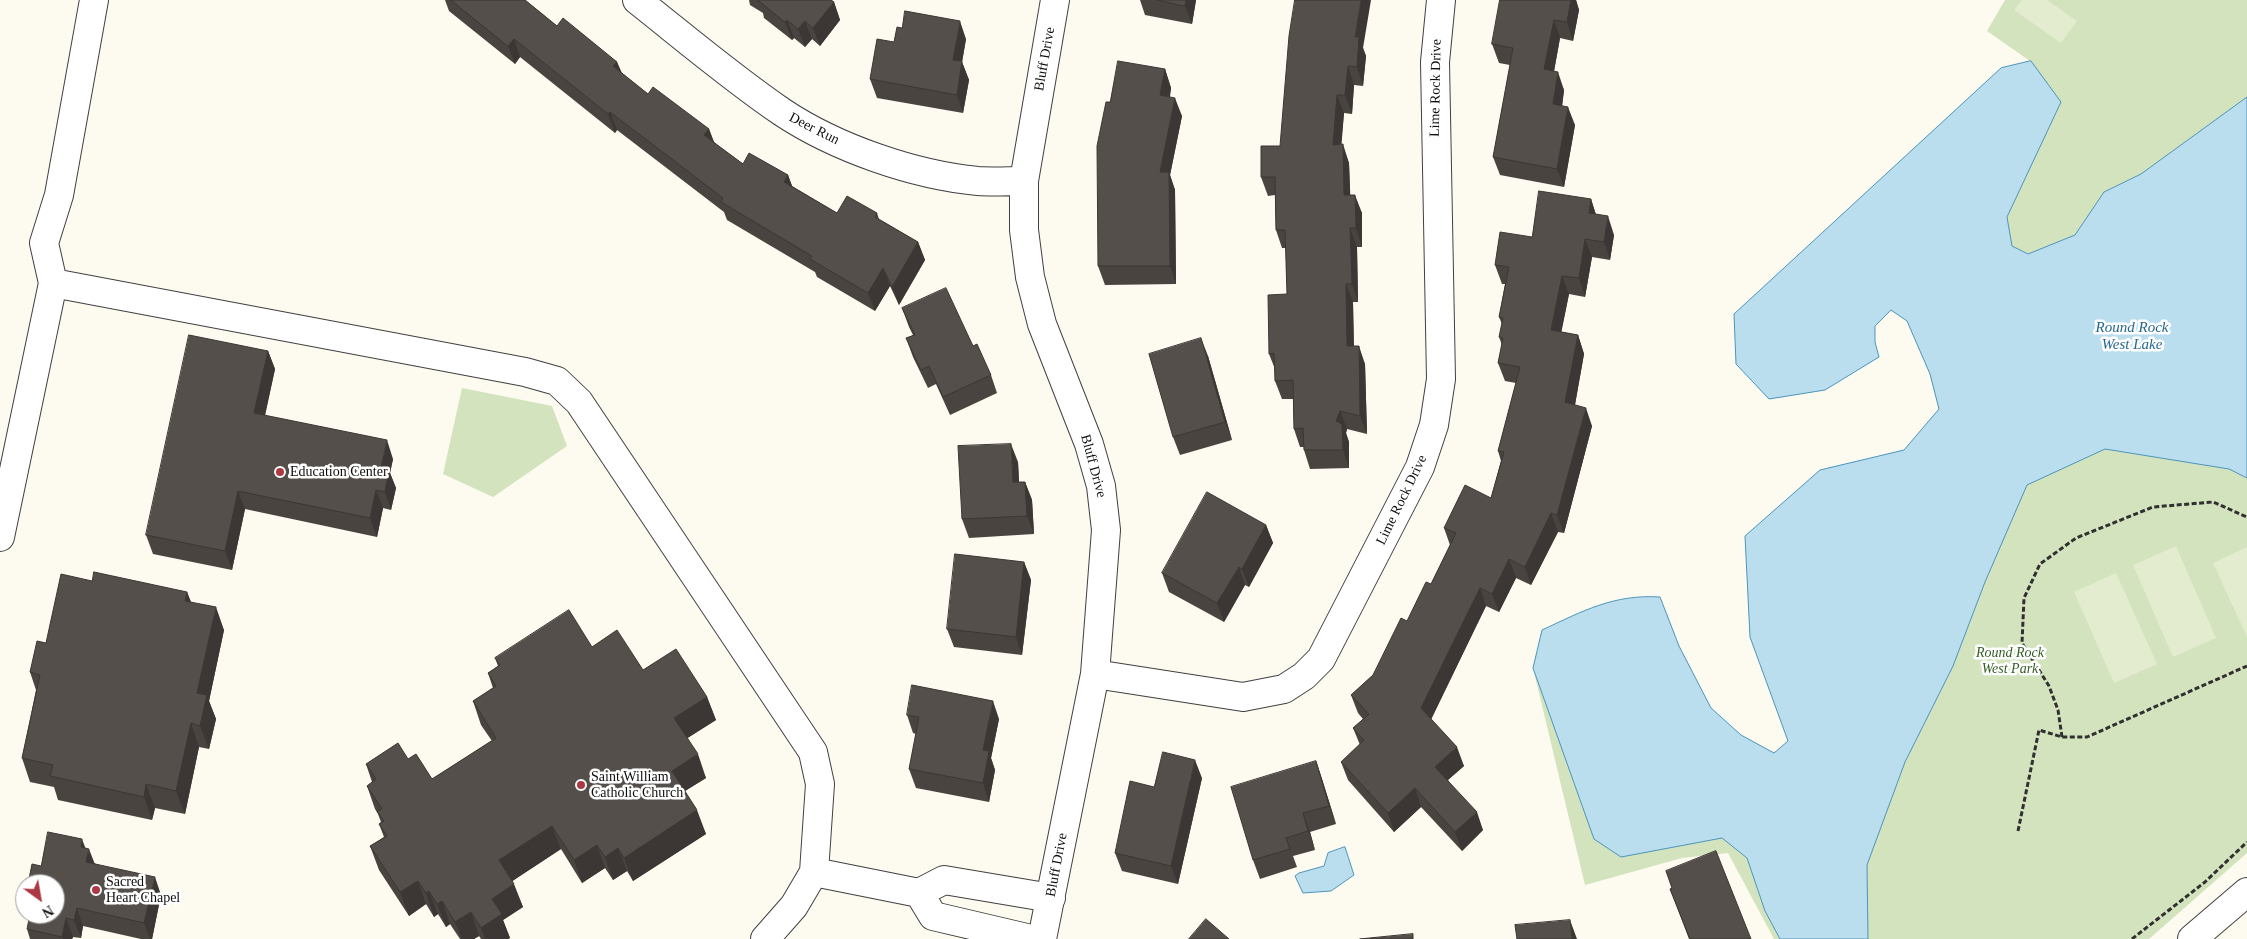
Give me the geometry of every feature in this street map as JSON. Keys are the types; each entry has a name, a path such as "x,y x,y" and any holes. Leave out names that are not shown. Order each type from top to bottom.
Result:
{"street":[{"path":"0,537 53,283 44,243 59,194 94,0"},
{"name":"Deer Run","path":"637,0 783,113 828,137 874,156 956,178 980,181 1024,181"},
{"name":"Bluff Drive","path":"1042,939 1095,674 1106,530 1102,486 1090,444 1042,324 1033,287 1024,230 1024,181 1055,0"},
{"name":"Lime Rock Drive","path":"1095,674 1243,696 1284,689 1304,676 1321,659 1420,467 1434,425 1441,379 1435,62 1441,0"},
{"path":"53,283 526,372 557,381 579,402 813,752 820,784 814,872 794,906 765,939"},
{"path":"814,872 920,893 944,880 1050,898"},
{"path":"2192,939 2247,892"},
{"path":"920,893 933,916 1031,939"}],"path":[{"path":"2062,737 2058,710 2049,686 2022,643 2024,598 2040,564 2076,538 2153,507 2213,502 2247,517"},
{"path":"2018,831 2039,730 2062,737 2087,737 2247,666"},
{"path":"2132,939 2205,882 2247,842"}],"green space":[{"name":"Round Rock West Park","path":"2005,0 2247,0 2247,853 2149,939 1774,939 1728,853 1682,858 1585,885 1533,668 1542,630 1585,610 1613,601 1628,598 1660,597 1679,646 1711,708 1741,735 1774,753 1788,741 1750,637 1745,536 1820,470 1904,450 1939,409 1930,374 1907,321 1891,310 1875,326 1875,342 1879,357 1825,390 1769,399 1736,364 1734,314 2001,68 2030,61 1987,31"},
{"path":"2022,0 2047,0 2077,21 2061,43 2014,10"},
{"path":"462,388 552,406 567,446 493,497 443,474"},
{"path":"2176,546 2216,638 2173,657 2133,565"},
{"path":"2247,547 2247,637 2213,563"},
{"path":"2116,573 2157,664 2114,683 2074,592"}],"water":[{"name":"Round Rock West Lake","path":"2031,61 2061,102 2007,217 2012,246 2028,254 2075,235 2104,192 2141,174 2247,97 2247,478 2229,469 2105,449 2027,485 1985,582 1953,666 1905,762 1867,865 1868,939 1780,939 1765,911 1747,858 1722,838 1621,857 1594,839 1533,668 1542,630 1585,610 1613,601 1628,598 1660,597 1679,646 1711,708 1741,735 1774,753 1788,741 1750,637 1745,536 1820,470 1904,450 1939,409 1930,374 1907,321 1891,310 1875,326 1875,342 1879,357 1825,390 1769,399 1736,364 1734,314 2001,68"},
{"path":"1345,847 1354,875 1331,891 1303,893 1295,876 1299,873 1324,866 1328,853"}],"building":[{"path":"451,0 525,0 557,26 563,18 617,62 613,66 648,94 653,87 709,129 704,135 743,164 749,153 788,175 784,182 837,213 847,196 877,213 875,217 918,242 892,287 883,268 868,293 810,259 812,256 721,202 723,198 610,112 608,114 514,39 508,46"},
{"path":"758,0 831,0 834,2 813,28 805,21 798,29 787,20 785,22"},
{"path":"1157,0 1186,0 1185,6"},
{"path":"1295,0 1361,0 1355,37 1359,37 1357,67 1348,66 1345,95 1337,95 1333,145 1343,144 1344,195 1355,195 1356,228 1350,228 1352,284 1346,284 1347,346 1359,346 1360,416 1340,411 1336,421 1342,424 1343,450 1304,450 1303,428 1294,429 1293,380 1275,381 1274,353 1269,354 1268,295 1287,294 1285,230 1276,230 1275,177 1261,177 1261,146 1280,146 1289,36"},
{"path":"1500,0 1571,0 1567,22 1554,20 1544,69 1558,72 1553,104 1568,107 1557,169 1493,157 1513,48 1492,44"},
{"path":"905,11 960,21 953,60 962,61 957,95 870,79 877,39 894,42 897,27 902,28"},
{"path":"1118,61 1165,69 1160,95 1175,98 1160,172 1169,172 1170,266 1098,266 1097,146 1106,102 1110,102"},
{"path":"1539,191 1591,199 1589,213 1608,216 1604,242 1585,239 1579,278 1562,276 1551,330 1578,335 1565,402 1586,408 1557,515 1551,513 1525,567 1509,559 1492,594 1480,588 1421,708 1457,747 1435,767 1477,812 1455,832 1415,788 1388,813 1341,762 1364,740 1353,728 1369,714 1351,695 1373,675 1401,618 1407,621 1426,582 1431,584 1456,533 1444,528 1465,485 1491,498 1504,452 1498,451 1520,367 1498,363 1503,338 1499,337 1503,318 1499,317 1509,267 1495,265 1500,232 1532,237"},
{"path":"946,288 973,346 977,344 991,375 943,397 929,366 921,370 906,338 915,335 902,308"},
{"name":"Education Center","path":"189,335 268,351 254,413 387,440 381,468 389,469 385,492 376,490 370,518 238,491 225,551 146,535"},
{"path":"1201,338 1225,422 1173,437 1149,354"},
{"path":"1011,444 1013,482 1025,482 1027,516 962,519 958,446"},
{"path":"1207,492 1266,525 1242,569 1239,567 1217,603 1162,573"},
{"path":"955,554 1024,562 1016,637 947,629"},
{"path":"94,572 187,592 185,601 216,607 197,693 207,695 200,726 191,723 176,791 146,784 144,797 50,776 53,765 22,758 40,675 30,672 37,641 46,643 61,574 92,581"},
{"name":"Saint William Catholic Church","path":"569,610 592,647 617,630 643,670 676,649 707,697 674,718 698,754 672,771 697,810 624,858 618,848 605,857 597,845 574,860 552,826 499,860 514,884 492,899 502,914 481,928 471,912 455,922 442,901 437,904 429,891 426,893 418,881 400,892 370,846 387,836 379,824 384,821 377,811 382,809 367,786 376,779 366,764 398,743 408,759 416,754 432,779 496,738 473,701 496,686 488,673 500,665 495,658"},
{"path":"912,685 993,701 983,750 989,751 983,783 909,769 919,717 907,715"},
{"path":"1163,752 1195,760 1171,866 1115,853 1130,781 1154,787"},
{"path":"1316,761 1329,806 1303,813 1308,831 1286,838 1290,849 1253,860 1231,787"},
{"path":"48,832 82,839 81,847 89,849 86,862 155,877 144,923 77,908 74,920 66,918 65,923 65,874 30,874 32,864 41,866"},
{"path":"1716,851 1751,939 1690,939 1670,889 1672,888 1666,871"},
{"path":"1206,919 1229,939 1189,939"},
{"path":"1570,920 1572,939 1517,939 1515,925"},
{"path":"28,924 65,924 62,937 27,929"},
{"path":"1413,934 1413,939 1360,939"}],"place":[{"name":"Education Center","path":"280,472"},
{"name":"Saint William Catholic Church","path":"581,785"},
{"name":"Sacred Heart Chapel","path":"96,890"}]}
